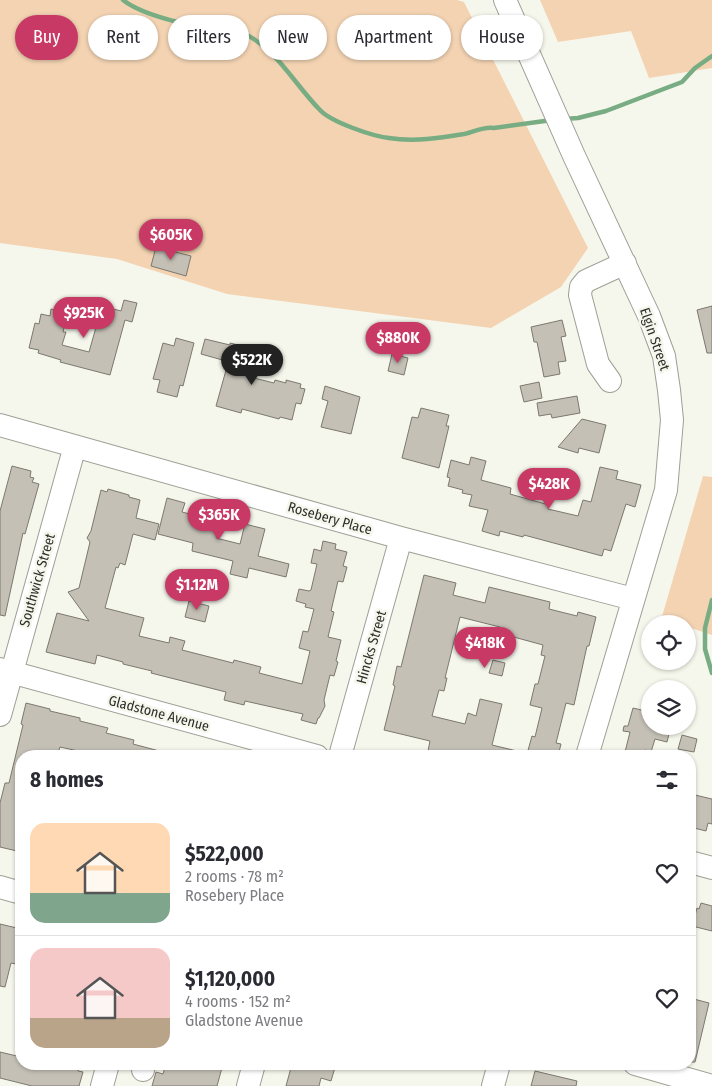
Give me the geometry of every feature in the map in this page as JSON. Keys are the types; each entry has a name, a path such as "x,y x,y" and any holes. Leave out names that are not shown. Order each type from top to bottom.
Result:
{"street":[{"name":"Elgin Street","path":"505,0 571,150 649,316 664,356 667,370 672,420 666,490 589,750"},
{"path":"610,381 598,364 580,295 581,287 586,281 624,263"},
{"name":"Rosebery Place","path":"0,425 402,538 633,599"},
{"name":"Southwick Street","path":"0,715 6,671 75,446"},
{"name":"Hincks Street","path":"342,750 402,538"},
{"name":"Gladstone Avenue","path":"6,671 295,750"},
{"path":"696,864 712,868"},
{"path":"0,887 15,891"},
{"path":"102,1086 106,1070"},
{"path":"248,1086 252,1070"},
{"path":"493,1086 497,1070"},
{"path":"656,1070 712,1086"}],"shaded area":[{"path":"0,0 457,0 464,2 471,15 461,15 461,60 493,60 588,248 561,287 491,328 227,294 117,259 0,243"},
{"path":"540,0 712,0 712,68 649,78 631,31 558,42"},
{"path":"703,476 712,477 712,635 696,630 696,615 662,615"}],"building":[{"path":"156,247 191,256 186,276 151,266"},
{"path":"124,300 137,303 132,322 125,320 110,375 60,362 61,360 38,353 39,350 29,348 35,323 39,324 41,314 50,316 51,309 68,313 63,332 66,332 62,345 89,352 102,306 121,311"},
{"path":"712,306 712,353 707,353 697,310"},
{"path":"562,320 566,336 561,337 566,361 558,362 560,374 544,377 537,342 534,342 531,327"},
{"path":"176,338 194,343 183,386 180,385 177,397 157,392 160,380 153,379 163,343 174,346"},
{"path":"205,339 246,347 240,371 251,374 250,377 274,383 275,380 286,383 286,380 301,384 300,388 305,389 301,404 296,403 292,420 280,417 279,419 242,409 241,413 216,406 228,363 201,354"},
{"path":"392,354 408,358 404,375 388,371"},
{"path":"539,382 542,398 524,402 520,386"},
{"path":"325,386 360,397 351,434 321,427 328,401 322,399"},
{"path":"577,396 580,413 552,418 551,414 539,416 537,403"},
{"path":"421,408 449,415 446,426 449,426 439,468 402,458 412,417 418,418"},
{"path":"582,419 606,425 599,453 579,448 578,453 558,447"},
{"path":"471,457 486,461 481,480 511,488 510,494 549,505 548,509 578,516 583,500 591,502 600,467 618,471 616,479 641,485 635,507 626,504 611,551 604,549 602,556 524,535 523,537 500,531 499,536 482,531 488,510 469,506 472,495 462,493 463,490 448,486 450,478 447,477 451,460 469,465"},
{"path":"12,466 31,471 30,477 34,478 32,482 39,484 25,534 23,533 5,616 0,615 0,511"},
{"path":"108,489 140,500 136,518 159,524 155,540 133,534 125,565 120,563 118,568 116,567 105,608 144,618 139,636 169,643 170,637 185,641 182,650 233,663 234,660 261,667 259,673 302,684 310,651 299,648 303,631 308,632 314,609 305,607 306,604 296,601 299,589 311,590 317,564 311,563 314,549 321,551 323,541 336,544 335,549 347,552 343,566 347,567 343,582 338,581 331,611 334,612 328,637 341,640 336,661 338,662 334,676 330,675 324,700 325,706 316,724 301,720 303,714 245,701 244,705 224,700 226,692 151,673 152,671 97,655 95,664 46,652 57,613 89,621 68,592 79,588 90,542 87,538 91,531 101,490 107,492"},
{"path":"167,498 185,503 182,512 220,522 216,538 240,544 245,524 265,529 258,556 289,564 286,577 249,568 247,578 230,574 233,561 192,551 193,543 158,534"},
{"path":"424,575 456,583 453,595 485,603 489,587 550,602 549,609 577,616 578,612 596,617 589,646 587,646 574,705 566,703 556,743 561,744 560,750 528,750 532,736 535,737 542,708 530,705 535,684 538,684 545,656 541,655 543,645 499,633 500,627 460,617 445,678 447,678 444,691 439,690 432,716 465,724 468,713 476,716 480,699 502,704 492,745 513,750 428,750 430,741 384,730 395,686 393,685 397,666 401,667"},
{"path":"189,601 209,606 205,622 185,617"},
{"path":"493,660 505,663 502,676 489,673"},
{"path":"26,703 108,728 106,733 134,740 133,744 156,750 74,750 60,747 59,750 17,750 23,725 21,724"},
{"path":"633,708 641,710 641,735 669,735 667,742 655,739 652,750 626,750 630,732 623,731 624,726 628,726"},
{"path":"682,735 697,739 694,750 678,749"},
{"path":"15,758 15,851 0,847 0,803 5,783 9,783"},
{"path":"696,795 712,799 712,824 708,823 706,831 696,828"},
{"path":"701,903 712,906 712,931 696,927 696,912 697,908 699,909"},
{"path":"0,924 15,928 15,964 11,963 5,987 0,986"},
{"path":"696,1000 709,1003 696,1058"},
{"path":"0,1052 15,1056 15,1070 78,1070 83,1072 79,1086 32,1086 0,1078"},
{"path":"164,1070 221,1070 217,1086 152,1086 156,1072 163,1074"},
{"path":"290,1070 334,1070 331,1081 321,1078 319,1086 286,1086"},
{"path":"535,1071 577,1081 576,1086 531,1086"}],"waterway":[{"path":"123,0 146,12 174,21 190,25 230,29 243,33 255,40 275,57 325,115 352,128 382,137 408,140 427,139 464,134 486,128 552,120"},
{"path":"564,119 578,118 606,111 682,82 695,68 712,56"},
{"path":"712,600 705,628 705,649 712,673"}]}
